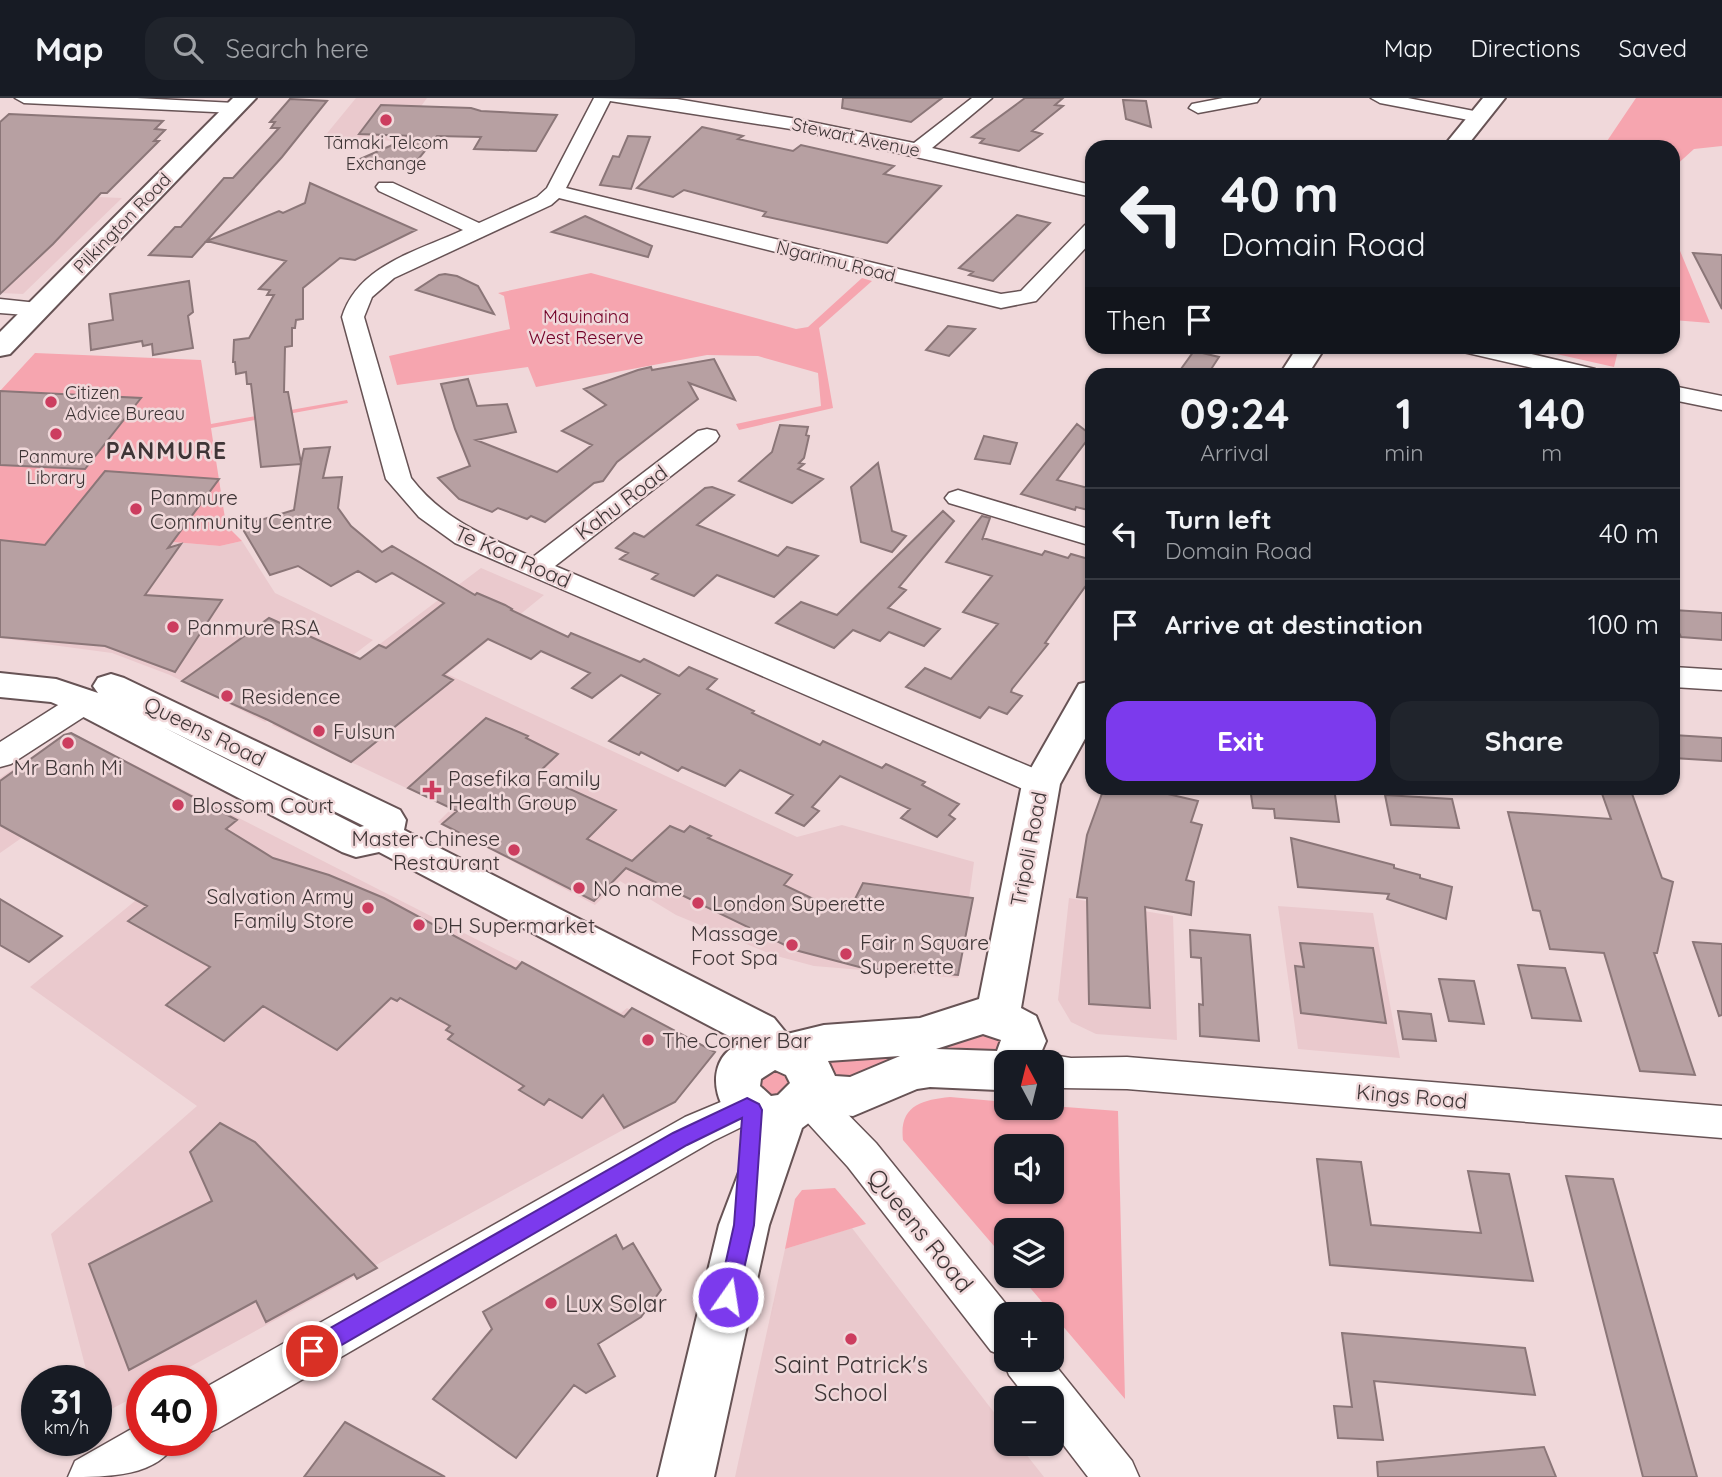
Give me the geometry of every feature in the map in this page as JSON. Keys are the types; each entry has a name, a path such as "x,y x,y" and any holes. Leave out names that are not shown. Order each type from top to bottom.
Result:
{"street":[{"path":"24,98 240,103"},
{"path":"555,191 603,98"},
{"name":"Stewart Avenue","path":"617,98 705,108 917,150 1085,189"},
{"path":"705,108 723,98"},
{"path":"917,150 983,98"},
{"path":"1198,108 1251,98"},
{"path":"1380,98 1479,117"},
{"path":"1460,140 1494,98"},
{"name":"Pilkington Road","path":"0,348 240,103"},
{"path":"386,187 480,231"},
{"name":"Ngarimu Road","path":"555,191 1001,301 1028,296 1085,236"},
{"name":"Te Koa Road","path":"555,191 544,201 405,263 374,283 357,304 353,317 355,330 391,458 399,479 414,500 433,518 464,537 1041,784"},
{"path":"0,306 39,309"},
{"path":"1501,354 1561,368"},
{"path":"1680,394 1722,403"},
{"name":"Kahu Road","path":"536,568 707,436"},
{"path":"958,498 1085,536"},
{"name":"Queens Road","path":"0,663 69,673 103,682 386,820 383,837"},
{"path":"1680,677 1722,680"},
{"name":"Queens Road","path":"0,685 56,691 85,702 356,842 383,837 719,1011 774,1088 862,1156 994,1322"},
{"path":"0,756 85,702"},
{"name":"Tripoli Road","path":"1019,1050 1041,784 1085,706"},
{"name":"Kings Road","path":"774,1088 853,1097 911,1071 930,1068 994,1071"},
{"name":"Kings Road","path":"1064,1069 1085,1076 1102,1071 1722,1122"},
{"path":"217,1405 774,1088"},
{"path":"686,1477 774,1088"},
{"path":"1033,1372 1116,1477"},
{"path":"91,1477 127,1456"}],"shaded area":[{"path":"356,98 427,98 396,141 324,137"},
{"path":"0,193 122,198 23,294 0,293"},
{"path":"57,532 220,546 242,541 275,593 373,640 265,722 170,675 112,653 0,638 0,542"},
{"path":"481,568 544,595 447,674 797,837 842,825 974,862 958,978 814,966 773,955 676,915 620,881 595,905 438,822 451,809 272,725"},
{"path":"72,733 621,1013 627,1008 716,1052 674,1102 193,1365 126,1365 126,1401 112,1409 112,1365 85,1365 51,1234 197,1106 30,987 163,878 53,816 0,853 0,778 64,735"},
{"path":"1069,898 1173,916 1177,1040 1096,1034 1071,1022 1058,1000"},
{"path":"1278,906 1373,913 1400,1058 1298,1049"},
{"name":"Saint Patrick's School","path":"852,1228 994,1412 994,1456 1027,1456 1044,1477 735,1477 785,1249"}],"green space":[{"path":"1636,98 1722,98 1722,146 1694,149 1680,162 1680,140 1608,140"},
{"path":"1680,251 1710,323 1680,321"},
{"name":"Mauinaina West Reserve","path":"591,273 796,329 808,327 862,278 872,281 819,328 833,408 739,430 736,424 821,406 818,373 758,356 707,355 536,387 528,367 397,385 389,356 510,329 504,296 498,293"},
{"path":"35,353 201,360 211,424 347,400 348,403 211,428 226,525 242,541 220,546 57,532 45,546 0,542 0,391"},
{"path":"1556,354 1617,354 1614,367"},
{"path":"994,1030 1004,1036 999,1050 994,1050 994,1056 842,1084 819,1056"},
{"path":"782,1066 792,1082 781,1094 769,1095 758,1089 756,1074"},
{"path":"950,1097 994,1101 994,1120 1064,1120 1064,1107 1118,1111 1125,1399 1064,1328 1064,1302 1042,1302 1030,1288 1064,1288 1064,1218 994,1218 994,1246 903,1140 908,1112 930,1100"},
{"path":"835,1188 866,1224 785,1249 795,1199 802,1190"}],"building":[{"path":"843,98 942,98 911,122 842,108"},
{"path":"1025,98 1063,98 1055,105 1063,106 1032,131 1042,134 1019,151 980,143 984,139 972,137"},
{"path":"290,99 327,101 282,157 192,257 149,255 175,227 181,227 224,178 233,178 279,128 271,128 275,122 270,122"},
{"path":"1123,100 1146,101 1151,127 1126,119"},
{"path":"381,105 471,108 481,111 557,115 536,151 474,149 481,137 437,136 416,162 351,163 413,136 359,134"},
{"path":"9,114 163,121 155,129 165,130 154,141 159,141 107,193 101,193 53,244 0,294 0,122"},
{"path":"702,127 743,136 738,139 793,151 801,145 894,166 884,174 941,186 887,243 763,216 766,212 684,190 673,197 637,188"},
{"path":"628,136 650,137 631,189 600,185 613,156 619,157"},
{"path":"310,183 416,230 355,260 340,258 303,288 303,319 296,320 295,328 292,328 292,346 285,347 284,392 288,392 301,463 304,449 330,447 323,478 342,477 338,508 351,526 382,552 392,546 475,595 477,593 505,605 568,637 571,633 640,662 644,659 679,676 689,667 717,679 707,689 754,711 752,713 820,745 823,741 882,768 886,764 925,782 922,785 959,804 949,815 955,819 937,837 901,818 910,809 840,776 812,807 819,811 804,826 776,813 793,795 740,770 725,786 682,767 678,771 641,752 639,755 609,741 660,694 621,675 592,698 572,688 590,673 541,651 531,659 488,639 443,675 453,680 351,762 182,681 269,618 360,659 379,645 386,648 444,603 392,573 376,582 358,571 331,586 298,566 270,575 241,526 294,510 301,464 261,467 251,384 247,384 246,372 236,374 233,362 234,340 249,338 274,295 267,295 270,290 259,289 286,261 207,241 305,203"},
{"path":"1017,215 1050,223 993,281 969,275 973,272 959,268"},
{"path":"585,216 652,246 648,257 552,232"},
{"path":"1693,253 1722,255 1722,309"},
{"path":"445,274 457,276 478,286 494,314 416,290"},
{"path":"189,281 193,312 188,316 193,348 153,355 152,344 143,346 142,341 91,350 89,324 113,320 110,294"},
{"path":"948,326 975,329 949,356 926,350"},
{"path":"1192,354 1219,357 1212,368 1182,368"},
{"path":"714,359 735,400 689,383 698,399 617,462 603,481 594,483 545,522 531,516 527,519 498,508 492,512 459,499 438,478 470,466 441,384 468,379 477,406 507,404 516,432 476,440 557,472 592,445 562,431 606,405 584,389 651,367 652,370"},
{"name":"Panmure Library","path":"0,391 141,398 85,469 0,465"},
{"path":"1077,424 1085,430 1085,443 1057,480 1085,487 1085,509 1076,507 1075,510 1021,494"},
{"path":"780,425 808,427 806,435 809,436 804,458 799,463 804,464 798,469 823,479 792,503 739,481 772,452"},
{"path":"984,436 1017,443 1010,464 975,459"},
{"path":"878,463 892,531 906,536 892,552 861,542 851,487"},
{"path":"105,471 219,479 168,548 181,544 145,595 222,600 175,672 105,646 0,637 0,540 45,545"},
{"path":"712,487 734,495 697,525 778,556 787,547 818,556 774,597 717,575 694,596 652,579 658,574 620,559 628,553 616,548 634,533 644,537 705,488"},
{"path":"943,511 954,521 899,587 906,590 888,608 940,629 924,646 889,632 880,641 853,630 834,648 776,623 801,602 837,615"},
{"path":"982,516 990,518 982,540 983,538 1042,555 1045,551 1068,558 1071,554 1085,558 1085,587 1045,643 1048,644 1012,689 1011,692 1022,696 1007,714 989,707 980,718 906,687 925,668 951,679 998,624 963,612 992,576 946,562"},
{"path":"1680,610 1722,613 1722,640 1681,637"},
{"path":"486,718 528,736 526,738 558,754 537,774 616,810 587,839 632,861 670,826 684,832 690,826 711,836 708,838 792,875 784,885 828,906 834,900 851,907 863,883 973,898 958,975 863,968 795,950 626,868 594,901 442,824 457,811 408,788"},
{"path":"71,733 237,820 226,829 273,858 329,875 384,898 516,969 522,962 624,1017 632,1008 715,1052 675,1102 624,1128 603,1095 582,1118 549,1099 544,1105 519,1090 524,1086 448,1039 453,1034 446,1030 450,1026 400,998 397,1001 391,998 337,1050 263,1006 224,1041 166,1005 210,967 128,921 147,906 0,825 0,781 64,735"},
{"path":"1680,735 1722,738 1722,761 1680,758"},
{"path":"1101,795 1172,795 1198,801 1191,822 1202,825 1186,880 1194,882 1191,915 1145,907 1150,1008 1089,1004 1087,898 1077,897 1087,835"},
{"path":"1251,795 1335,795 1339,822 1275,818 1274,809 1253,808"},
{"path":"1385,795 1452,799 1459,828 1391,825"},
{"path":"1602,795 1632,795 1662,878 1673,882 1657,953 1654,953 1695,1075 1640,1071 1604,953 1550,949 1540,911 1533,910 1508,812 1611,819"},
{"path":"1291,838 1394,865 1394,868 1420,875 1420,878 1452,887 1446,919 1387,899 1389,894 1298,887"},
{"path":"0,899 62,936 29,962 0,945"},
{"path":"1190,930 1250,935 1259,1041 1200,1036 1199,1004 1203,1005 1201,958 1191,957"},
{"path":"1693,942 1722,944 1722,1015 1719,1016"},
{"path":"1300,943 1373,948 1386,1023 1301,1013 1295,966 1304,967"},
{"path":"1518,965 1565,968 1581,1021 1532,1018"},
{"path":"1439,979 1474,981 1484,1024 1449,1021"},
{"path":"1398,1011 1431,1014 1436,1041 1403,1039"},
{"path":"220,1123 255,1142 377,1268 357,1279 354,1274 266,1322 256,1301 138,1365 127,1365 89,1264 212,1201 190,1152"},
{"path":"1317,1159 1361,1162 1371,1225 1481,1233 1468,1171 1509,1174 1533,1281 1330,1265"},
{"path":"1566,1176 1613,1179 1697,1477 1643,1477"},
{"path":"616,1235 623,1249 633,1243 661,1290 641,1317 598,1344 615,1376 586,1393 574,1385 516,1458 433,1399 492,1329 483,1312"},
{"path":"1342,1333 1525,1348 1535,1395 1374,1381 1383,1440 1338,1438 1334,1406 1352,1407"},
{"path":"345,1422 445,1477 304,1477"},
{"path":"1544,1447 1556,1477 1378,1477 1377,1462"}],"place":[{"name":"Tāmaki Telcom Exchange","path":"386,120"},
{"name":"Citizen Advice Bureau","path":"51,402"},
{"name":"Panmure Library","path":"56,434"},
{"name":"Panmure Community Centre","path":"136,509"},
{"name":"Panmure RSA","path":"173,627"},
{"name":"Residence","path":"227,696"},
{"name":"Fulsun","path":"319,731"},
{"name":"Mr Banh Mi","path":"68,743"},
{"name":"Pasefika Family Health Group","path":"432,790"},
{"name":"Blossom Court","path":"178,805"},
{"name":"Master Chinese Restaurant","path":"514,850"},
{"name":"No name","path":"579,888"},
{"name":"London Superette","path":"698,903"},
{"name":"Salvation Army Family Store","path":"368,908"},
{"name":"DH Supermarket","path":"419,925"},
{"name":"Massage Foot Spa","path":"792,945"},
{"name":"Fair n Square Superette","path":"846,954"},
{"name":"The Corner Bar","path":"648,1040"},
{"name":"Lux Solar","path":"551,1303"},
{"name":"Saint Patrick's School","path":"851,1339"}],"district":[{"name":"PANMURE","path":"167,450"}],"route":[{"path":"312,1351 680,1139 747,1107 752,1110 744,1225 728,1297"}]}
